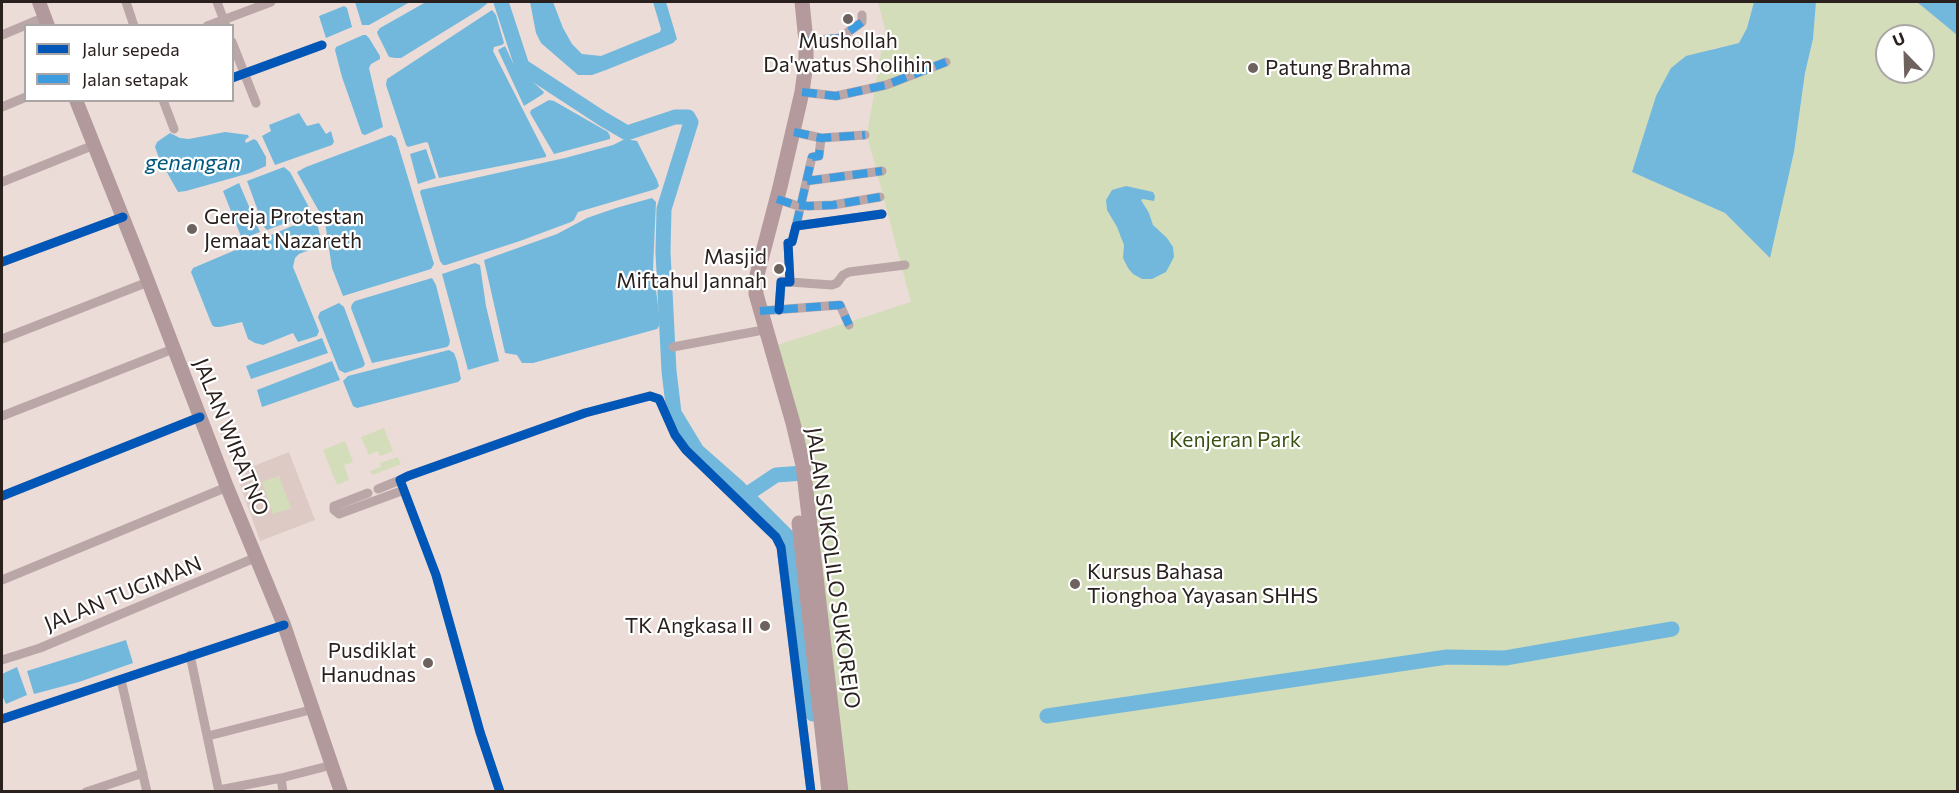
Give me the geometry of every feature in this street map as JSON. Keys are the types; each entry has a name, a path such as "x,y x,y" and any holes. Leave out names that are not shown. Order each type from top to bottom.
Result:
{"main road":[{"path":"39,2 47,21"},
{"name":"JALAN SUKOLILO SUKOREJO","path":"793,2 807,41"},
{"name":"JALAN SUKOLILO SUKOREJO","path":"802,2 807,41 803,88 781,200 753,295 763,311 785,392 798,466 829,792"},
{"name":"JALAN WIRATNO","path":"77,102 227,487 284,625 341,792"},
{"name":"JALAN SUKOLILO SUKOREJO","path":"795,133 776,173 747,276 753,295 758,331 798,466"},
{"name":"JALAN SUKOLILO SUKOREJO","path":"801,500 842,792"}],"street":[{"path":"126,2 133,24"},
{"path":"217,2 225,22 270,2"},
{"path":"807,41 840,38 862,22 862,15"},
{"path":"2,35 24,28"},
{"path":"234,77 322,45"},
{"path":"234,47 256,103"},
{"path":"803,88 836,96 886,85 946,63"},
{"path":"2,107 24,98"},
{"path":"166,102 174,129"},
{"path":"795,133 821,138 865,135"},
{"path":"790,282 788,243 792,242 812,157 819,156 821,138"},
{"path":"2,182 94,145"},
{"path":"807,181 882,171"},
{"path":"781,200 801,206 833,205 880,197"},
{"path":"796,226 882,214"},
{"path":"2,262 123,217"},
{"path":"779,310 781,282 832,285 849,272 905,265"},
{"path":"2,339 148,282"},
{"path":"763,311 840,305 849,326"},
{"path":"672,347 758,331"},
{"path":"2,416 173,349"},
{"path":"378,489 408,476 585,413 641,397 656,397 661,402 675,435 686,450 776,537 781,547 811,792"},
{"path":"2,496 200,417"},
{"path":"400,480 436,575 480,732 500,792"},
{"path":"2,580 227,487"},
{"path":"368,493 334,506 334,510 339,514 404,490"},
{"name":"JALAN TUGIMAN","path":"2,660 39,648 257,557"},
{"path":"2,719 284,625"},
{"path":"190,656 219,791 332,765"},
{"path":"121,680 147,792"},
{"path":"208,736 314,709"},
{"path":"87,792 143,773"},
{"path":"281,778 284,792"}],"shaded area":[{"path":"289,452 315,520 260,541 236,473"}],"green space":[{"name":"Kenjeran Park","path":"878,2 1754,2 1747,28 1739,43 1714,48 1656,96 1632,172 1725,213 1769,257 1794,152 1805,73 1813,39 1816,2 1917,2 1957,35 1957,791 836,791 792,420 771,347 911,302 867,135 885,29"},
{"path":"384,428 393,451 380,456 378,451 369,455 361,437"},
{"path":"345,441 353,462 344,465 349,480 337,485 323,450"},
{"path":"398,457 401,464 372,475 370,471 381,467 380,463"},
{"path":"279,476 291,508 273,514 262,482"}],"water":[{"path":"355,2 410,2 369,25 362,25"},
{"path":"426,2 489,2 401,58 389,57 377,32 380,28"},
{"path":"530,2 553,2 563,28 572,44 582,54 601,56 660,32 653,2 666,2 677,39 673,43 606,70 592,75 578,75 541,43 536,33"},
{"path":"1754,2 1816,2 1813,39 1805,73 1794,152 1770,258 1725,213 1632,172 1656,96 1671,68 1686,56 1739,43 1747,28"},
{"path":"1917,2 1957,2 1957,35"},
{"path":"344,6 347,8 352,27 326,38 319,16"},
{"path":"492,10 496,15 504,43 494,47 493,51 546,157 439,178 428,143 408,147 406,145 386,85 387,79"},
{"path":"363,35 369,38 380,56 380,59 371,64 369,68 383,127 365,135 362,134 335,50 336,47"},
{"path":"505,46 513,63 544,92 524,106 498,50"},
{"path":"549,100 608,132 610,139 554,154 530,113 531,110"},
{"path":"299,113 307,126 319,123 326,134 331,131 334,142 332,145 275,165 262,136 271,131 269,125"},
{"name":"genangan","path":"225,132 248,135 246,143 254,139 257,141 266,157 266,166 250,173 178,192 159,158 155,147 157,142 170,133 189,139"},
{"path":"391,135 396,138 434,264 431,269 343,296 332,268 325,222 297,172"},
{"path":"625,139 637,141 657,180 659,186 656,189 578,212 571,222 520,241 446,265 440,261 421,190 565,158 613,145"},
{"path":"426,149 436,178 418,184 410,154"},
{"path":"284,167 290,172 311,211 310,214 267,230 247,181"},
{"path":"239,183 260,232 242,239 223,191"},
{"path":"1126,186 1153,192 1154,201 1141,200 1153,225 1173,247 1174,257 1166,272 1152,279 1142,279 1128,268 1123,258 1124,245 1107,210 1106,200 1112,190"},
{"path":"652,198 656,202 653,269 659,312 657,329 533,363 522,363 517,355 505,353 484,260 557,234 587,218"},
{"path":"311,218 317,222 322,245 299,254 295,258 293,267 319,331 317,336 298,342 293,333 263,345 248,339 242,322 220,327 212,325 191,272 193,268"},
{"path":"475,263 480,265 486,306 499,361 468,370 442,274"},
{"path":"432,278 436,285 450,341 449,345 372,363 351,308 352,304 355,301"},
{"path":"339,303 344,307 365,364 363,367 345,373 339,370 318,317 320,312"},
{"path":"322,338 328,353 251,379 246,366"},
{"path":"449,350 454,353 457,361 461,379 458,382 357,408 353,406 343,381 348,376"},
{"path":"332,361 340,380 262,407 257,390"},
{"path":"126,640 133,663 79,682 34,694 27,671"},
{"path":"17,667 27,695 6,704 2,695 2,674"}],"waterway":[{"path":"501,2 522,66 603,119 627,133 675,117 688,117 691,122 664,209 663,252 669,371 674,413 697,451 739,488 791,540 813,714"},
{"path":"746,495 776,475 804,473"},
{"path":"1047,716 1447,657 1505,658 1672,629"}],"marked path":[{"path":"806,41 840,38 862,22 862,15"},
{"path":"802,92 836,96 886,85 946,62"},
{"path":"794,132 821,138 865,135"},
{"path":"796,226 812,157 819,156 821,138"},
{"path":"807,181 882,171"},
{"path":"777,199 795,205 809,206 833,205 880,197"},
{"path":"760,311 840,305 849,325"}],"cycle path":[{"path":"234,77 322,45"},
{"path":"779,310 781,282 790,282 788,243 792,242 796,226 882,214"},
{"path":"2,262 123,217"},
{"path":"500,792 480,732 436,575 400,480 585,413 650,396 659,399 675,435 686,450 776,537 781,547 811,792"},
{"path":"2,496 200,417"},
{"path":"2,719 284,625"}],"place":[{"name":"Mushollah Da'watus Sholihin","path":"848,19"},
{"name":"Patung Brahma","path":"1253,68"},
{"name":"Gereja Protestan Jemaat Nazareth","path":"192,229"},
{"name":"Masjid Miftahul Jannah","path":"779,269"},
{"name":"Kursus Bahasa Tionghoa Yayasan SHHS","path":"1075,584"},
{"name":"TK Angkasa II","path":"765,626"},
{"name":"Pusdiklat Hanudnas","path":"428,663"}]}
